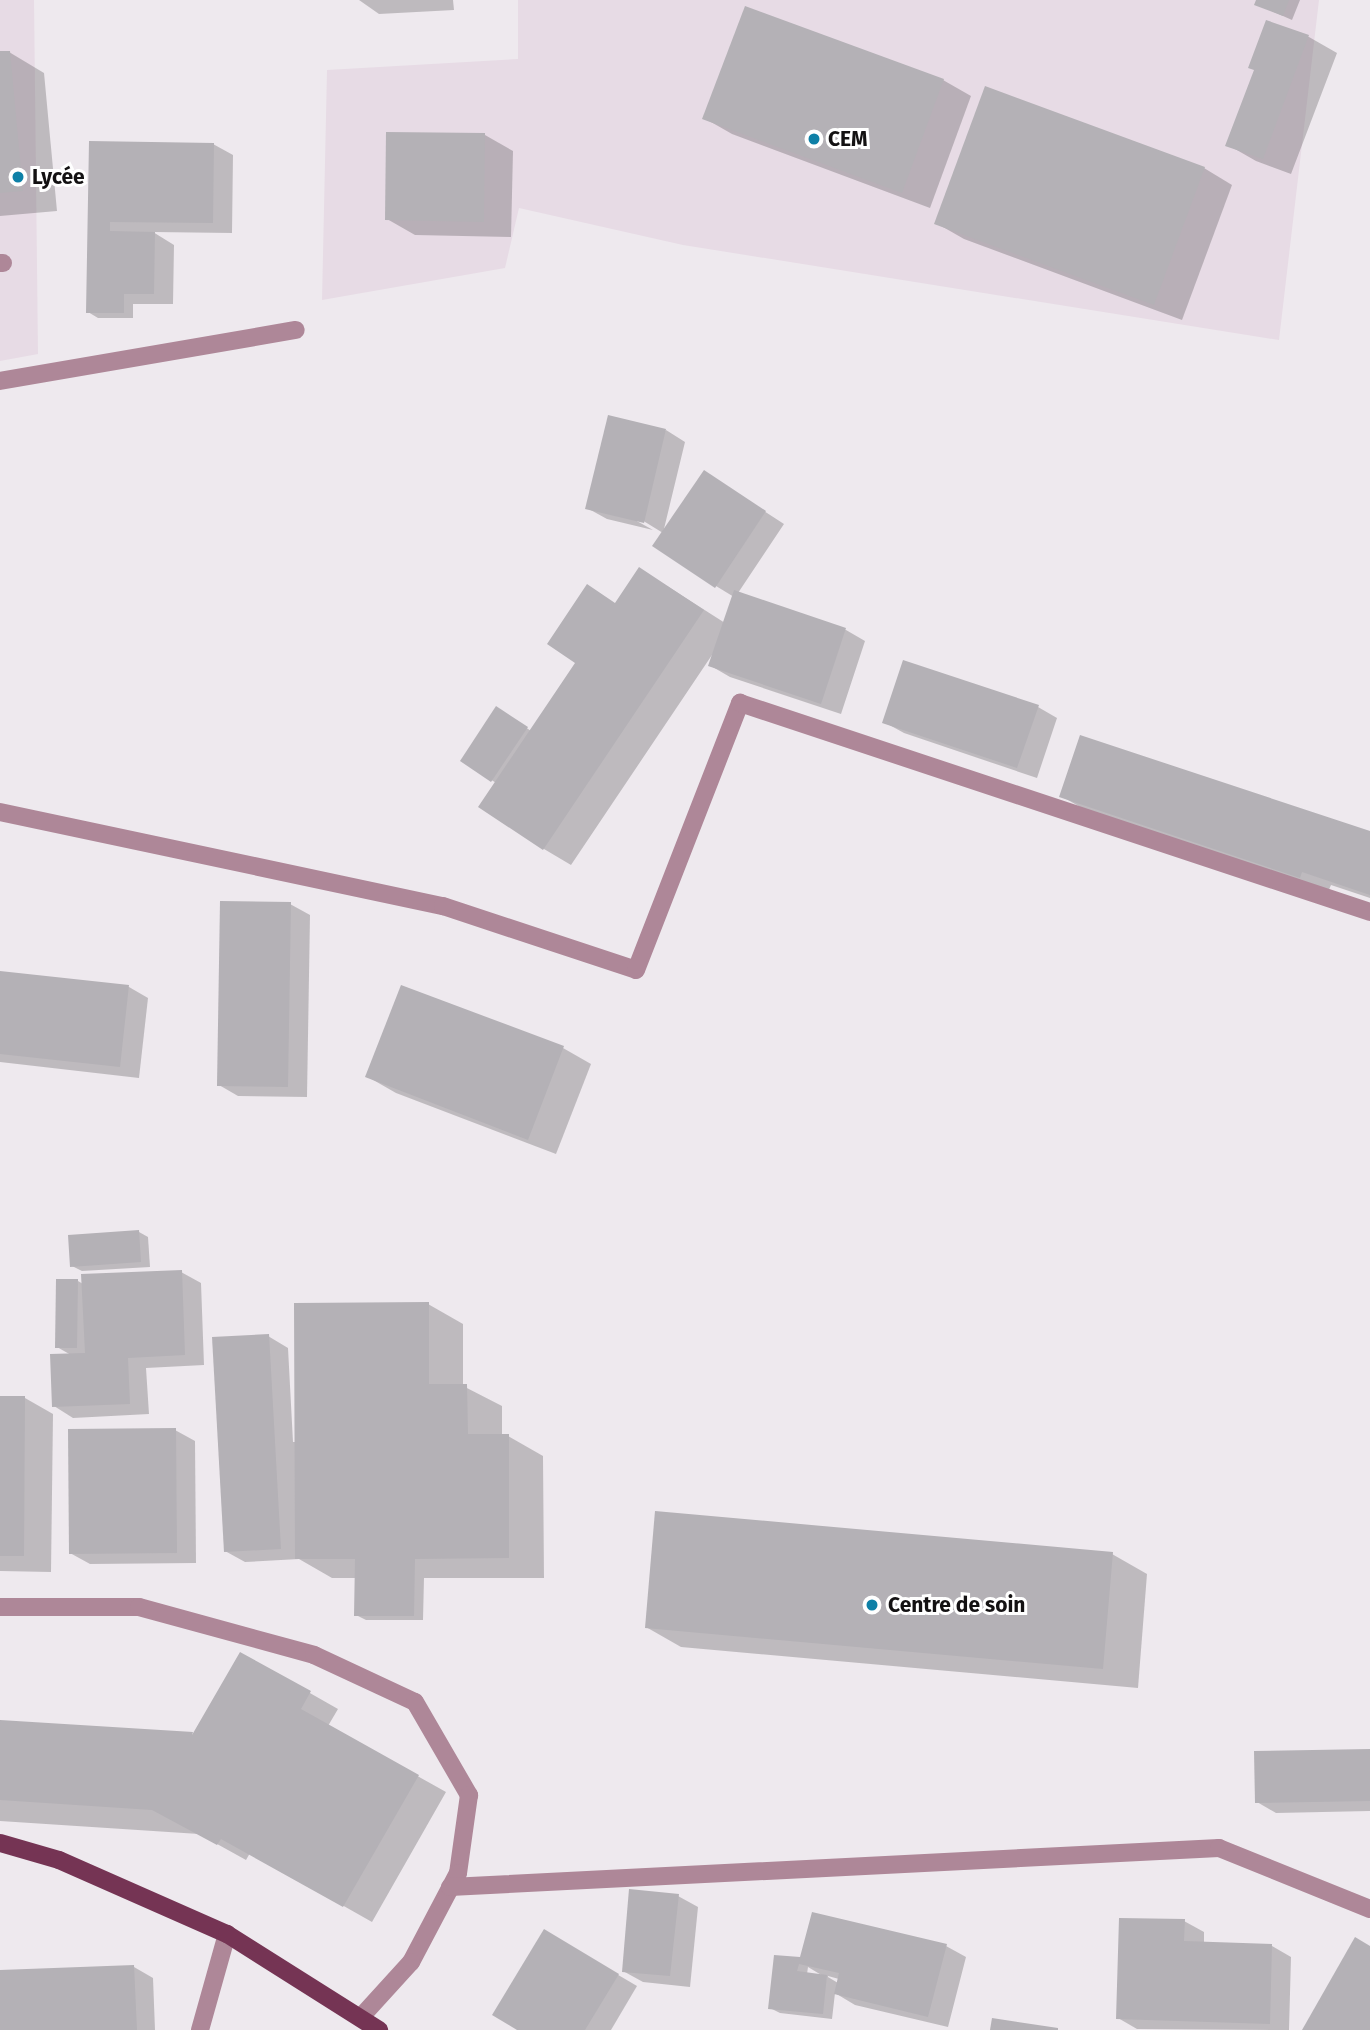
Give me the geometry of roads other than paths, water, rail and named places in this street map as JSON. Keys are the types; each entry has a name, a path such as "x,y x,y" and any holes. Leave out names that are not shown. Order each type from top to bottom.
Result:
{"main road":[{"path":"0,1843 59,1860 227,1934 379,2030"}],"street":[{"path":"0,381 296,330"},
{"path":"0,811 443,906 636,970 740,703 1370,912"},
{"path":"0,1607 139,1607 314,1655 415,1702 469,1796 458,1873 411,1962 361,2017"},
{"path":"450,1887 1219,1848 1370,1909"},
{"path":"200,2030 227,1934"}],"place":[{"name":"CEM","path":"814,139"},
{"name":"Lycée","path":"18,177"},
{"name":"Centre de soin","path":"872,1605"}]}
